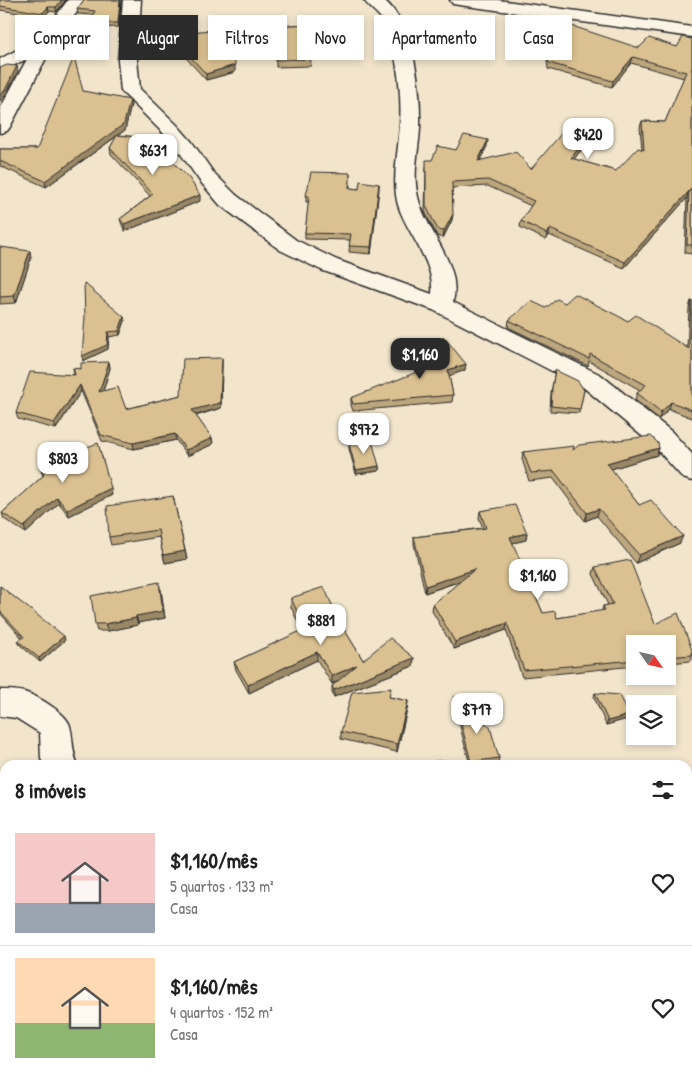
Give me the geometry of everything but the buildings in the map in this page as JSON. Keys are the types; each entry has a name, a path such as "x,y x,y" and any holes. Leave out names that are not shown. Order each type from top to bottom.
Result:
{"street":[{"path":"66,15 77,0"},
{"path":"132,0 128,64 128,85 131,92 170,129 185,146 206,176 228,200 288,245 329,266 442,305 592,381 663,439 692,470"},
{"path":"373,0 387,12 402,50 410,127 406,164 406,192 413,218 442,278 444,290 442,305"},
{"path":"459,0 692,32"},
{"path":"0,66 15,58"},
{"path":"0,127 35,60"},
{"path":"0,703 22,705 55,726 58,760"}]}
